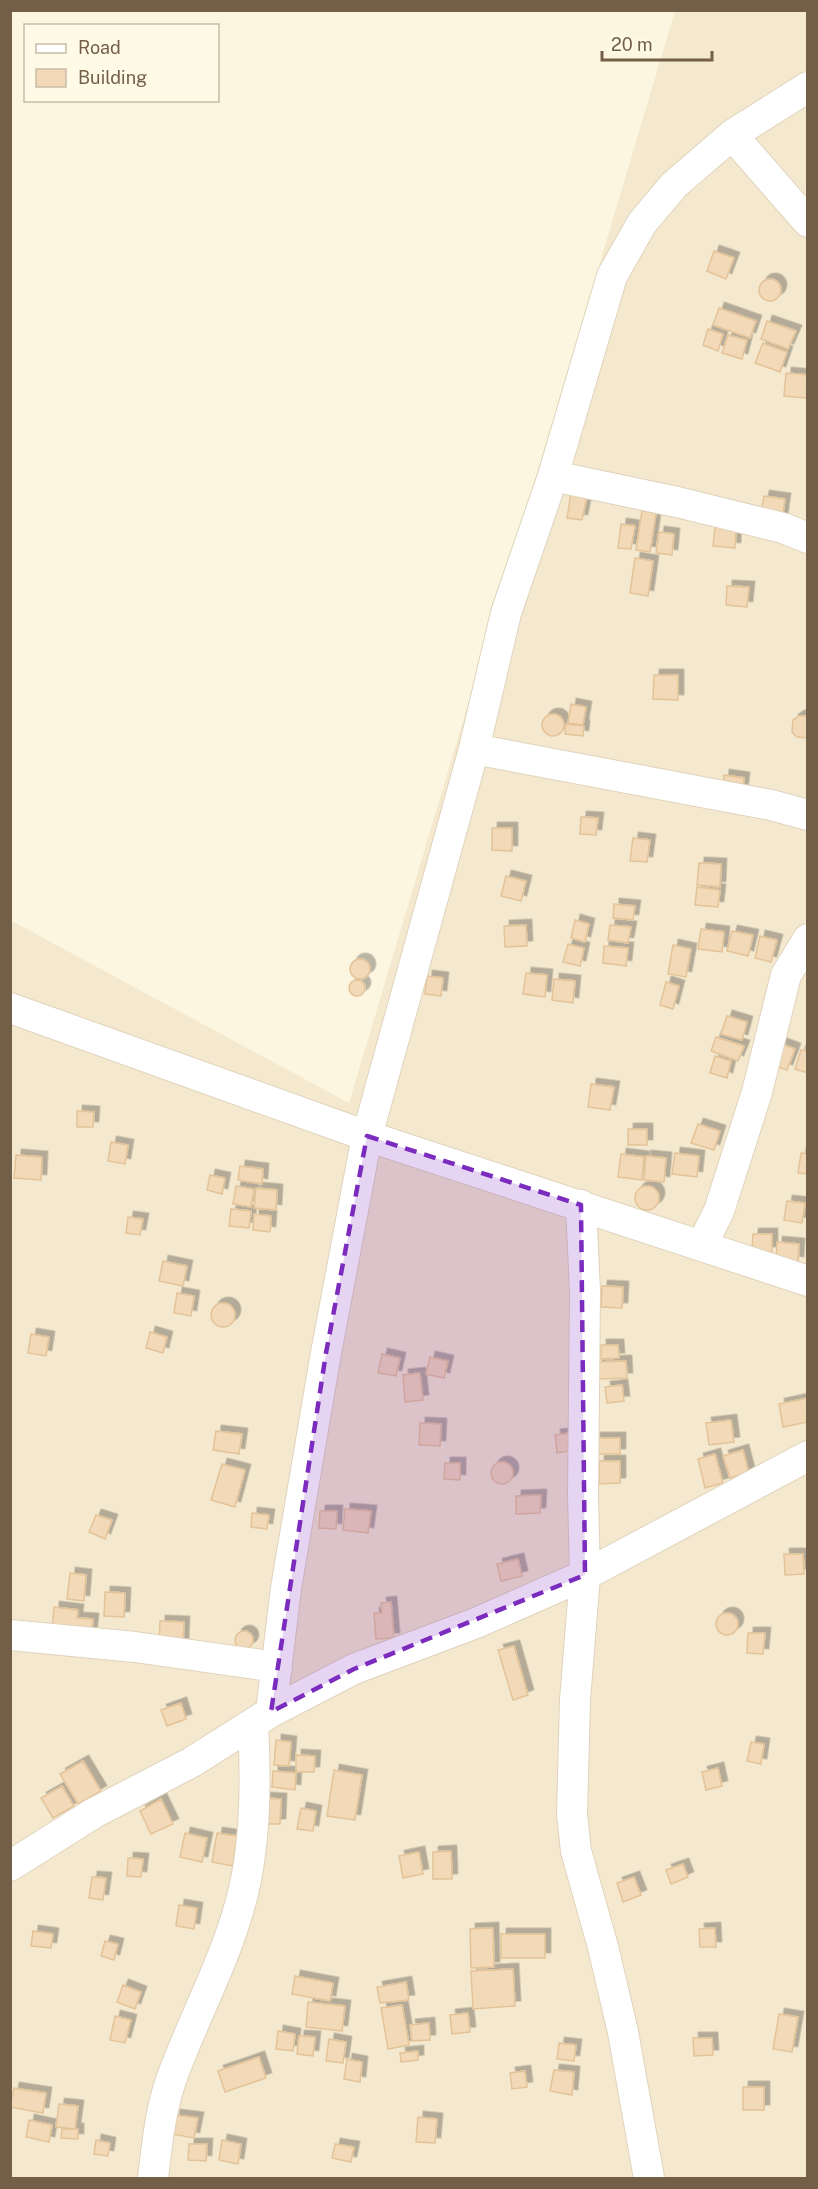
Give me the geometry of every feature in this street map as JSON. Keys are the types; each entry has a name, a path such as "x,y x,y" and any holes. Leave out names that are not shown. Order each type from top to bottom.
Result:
{"street":[{"path":"153,2178 159,2126 171,2082 218,1969 244,1889 253,1816 255,1761 262,1719 277,1666 286,1588 326,1353 367,1136 474,749 506,613 553,476 612,276 642,223 674,185 732,135 807,87"},
{"path":"732,135 807,222"},
{"path":"553,476 688,504 783,528 807,538"},
{"path":"474,749 771,806 807,815"},
{"path":"702,1245 719,1211 757,1092 786,975 807,939"},
{"path":"10,1008 367,1136 807,1281"},
{"path":"581,1205 585,1292 583,1496 585,1575 575,1701 572,1814 576,1851 603,1947 623,2032 649,2178"},
{"path":"10,1866 94,1813 192,1762 262,1719 354,1669 476,1623 585,1575 807,1456"},
{"path":"10,1635 135,1647 277,1666"}],"highlighted area":[{"path":"367,1136 581,1205 585,1575 354,1669 271,1712 326,1353"}],"shaded area":[{"path":"675,11 807,11 807,2178 11,2178 10,920 349,1103"}],"building":[{"path":"714,251 734,258 726,279 707,271"},
{"path":"770,279 778,282 781,290 778,298 770,301 762,298 759,290 762,282"},
{"path":"719,308 756,321 750,338 713,325"},
{"path":"767,321 796,331 788,349 761,339"},
{"path":"708,329 723,334 718,351 703,345"},
{"path":"728,335 747,340 742,359 722,353"},
{"path":"763,343 787,352 780,372 755,363"},
{"path":"786,373 808,375 806,398 784,396"},
{"path":"571,493 587,496 582,520 567,518"},
{"path":"764,496 785,499 782,520 760,517"},
{"path":"642,511 656,513 650,552 636,550"},
{"path":"621,524 635,526 631,549 618,548"},
{"path":"715,527 736,529 735,548 713,546"},
{"path":"659,532 674,534 672,555 656,553"},
{"path":"635,558 653,561 648,596 630,593"},
{"path":"727,586 749,587 747,607 726,605"},
{"path":"654,675 678,675 678,700 653,699"},
{"path":"571,704 586,707 583,725 568,723"},
{"path":"553,714 561,717 564,725 561,733 553,736 545,733 542,725 545,717"},
{"path":"799,716 808,716 808,738 797,737 792,732 793,720"},
{"path":"566,724 584,726 583,736 565,734"},
{"path":"724,775 744,778 742,795 722,792"},
{"path":"581,817 598,818 596,835 580,834"},
{"path":"492,828 512,828 512,851 492,850"},
{"path":"633,838 650,840 647,862 630,861"},
{"path":"699,863 721,864 720,887 697,885"},
{"path":"506,876 526,881 521,901 501,896"},
{"path":"697,887 720,890 718,907 695,905"},
{"path":"614,904 635,906 633,920 613,918"},
{"path":"575,920 589,924 585,942 571,938"},
{"path":"526,925 527,946 505,947 504,926"},
{"path":"610,925 631,927 628,943 608,940"},
{"path":"701,929 724,932 722,952 698,949"},
{"path":"732,931 753,935 748,956 727,951"},
{"path":"760,936 777,940 771,962 755,958"},
{"path":"568,944 584,948 580,966 563,962"},
{"path":"673,945 691,949 686,977 668,974"},
{"path":"604,946 628,948 626,966 603,963"},
{"path":"360,959 367,962 370,969 367,976 360,979 353,976 350,969 353,962"},
{"path":"526,973 547,975 545,997 523,994"},
{"path":"427,976 443,978 441,996 425,994"},
{"path":"554,979 575,981 573,1003 552,1000"},
{"path":"354,980 360,980 365,988 363,994 354,996 349,991 349,985"},
{"path":"666,982 679,986 673,1009 660,1005"},
{"path":"727,1016 747,1022 742,1040 721,1034"},
{"path":"716,1037 744,1046 738,1061 711,1051"},
{"path":"779,1043 795,1049 787,1070 772,1065"},
{"path":"801,1050 808,1051 808,1073 795,1069"},
{"path":"715,1056 731,1061 727,1078 710,1073"},
{"path":"591,1084 614,1087 610,1110 588,1107"},
{"path":"77,1111 94,1112 93,1127 77,1127"},
{"path":"698,1124 720,1131 714,1150 691,1143"},
{"path":"628,1129 647,1129 647,1145 628,1145"},
{"path":"111,1142 128,1145 125,1164 108,1161"},
{"path":"675,1153 699,1156 697,1177 672,1174"},
{"path":"801,1153 808,1154 808,1174 798,1173"},
{"path":"621,1154 644,1157 642,1180 618,1177"},
{"path":"16,1155 42,1157 41,1180 14,1178"},
{"path":"646,1156 666,1158 664,1182 644,1180"},
{"path":"240,1166 263,1169 262,1184 238,1180"},
{"path":"210,1175 225,1178 222,1194 207,1190"},
{"path":"236,1186 254,1189 251,1207 233,1204"},
{"path":"647,1186 655,1190 659,1198 655,1206 647,1210 639,1206 635,1198 639,1190"},
{"path":"256,1188 277,1190 276,1210 254,1208"},
{"path":"787,1201 805,1203 802,1223 784,1220"},
{"path":"231,1209 251,1211 249,1228 229,1226"},
{"path":"254,1214 271,1216 270,1232 253,1230"},
{"path":"128,1217 143,1219 140,1235 126,1233"},
{"path":"753,1234 772,1234 772,1252 752,1252"},
{"path":"777,1242 799,1244 798,1262 776,1260"},
{"path":"163,1261 187,1266 183,1286 159,1281"},
{"path":"602,1286 623,1287 622,1308 601,1307"},
{"path":"177,1293 194,1296 191,1316 174,1313"},
{"path":"223,1303 228,1304 234,1310 234,1320 228,1326 223,1327 218,1326 212,1320 211,1315 212,1310 218,1304"},
{"path":"150,1332 167,1337 163,1353 146,1348"},
{"path":"31,1334 49,1337 46,1356 28,1353"},
{"path":"601,1345 618,1345 619,1358 601,1359"},
{"path":"382,1354 400,1358 396,1376 378,1373"},
{"path":"430,1357 448,1361 444,1378 426,1374"},
{"path":"626,1361 627,1378 598,1379 597,1362"},
{"path":"420,1373 423,1400 405,1402 403,1375"},
{"path":"622,1385 624,1401 607,1403 605,1387"},
{"path":"808,1398 808,1422 783,1427 779,1404"},
{"path":"731,1420 734,1442 709,1445 706,1423"},
{"path":"420,1423 441,1424 440,1446 419,1445"},
{"path":"216,1431 242,1434 239,1454 213,1450"},
{"path":"579,1432 581,1449 557,1453 555,1435"},
{"path":"595,1438 620,1438 620,1454 595,1454"},
{"path":"743,1450 749,1473 730,1478 723,1456"},
{"path":"715,1454 723,1483 705,1488 698,1459"},
{"path":"599,1461 620,1461 620,1483 599,1484"},
{"path":"502,1462 510,1465 513,1473 510,1481 502,1484 494,1481 491,1473 494,1465"},
{"path":"445,1463 460,1463 460,1480 444,1479"},
{"path":"222,1464 245,1470 235,1507 211,1500"},
{"path":"541,1495 540,1513 516,1514 516,1496"},
{"path":"345,1509 371,1511 368,1533 343,1530"},
{"path":"320,1511 337,1511 336,1529 319,1528"},
{"path":"252,1513 269,1515 267,1529 251,1527"},
{"path":"96,1515 112,1520 105,1539 89,1532"},
{"path":"784,1554 803,1554 804,1574 785,1575"},
{"path":"518,1559 522,1576 501,1581 497,1564"},
{"path":"70,1573 86,1575 84,1601 67,1599"},
{"path":"105,1592 125,1593 124,1617 104,1616"},
{"path":"391,1602 394,1638 376,1639 374,1613 382,1613 381,1603"},
{"path":"54,1607 78,1610 77,1618 93,1619 91,1638 52,1634"},
{"path":"727,1613 735,1616 738,1624 735,1632 727,1635 719,1632 716,1624 719,1616"},
{"path":"160,1621 184,1622 183,1644 159,1643"},
{"path":"240,1631 248,1631 253,1636 251,1647 240,1649 235,1644 235,1636"},
{"path":"748,1633 765,1633 763,1654 747,1653"},
{"path":"514,1646 528,1695 513,1700 498,1650"},
{"path":"181,1703 186,1719 167,1726 161,1710"},
{"path":"276,1740 291,1742 289,1766 274,1765"},
{"path":"751,1742 764,1744 761,1764 747,1761"},
{"path":"296,1755 315,1756 314,1772 296,1772"},
{"path":"83,1761 101,1791 78,1804 60,1774"},
{"path":"718,1768 722,1786 706,1790 702,1772"},
{"path":"334,1770 362,1775 355,1820 327,1816"},
{"path":"273,1771 296,1773 295,1790 272,1787"},
{"path":"62,1786 74,1806 53,1818 41,1798"},
{"path":"262,1798 281,1799 280,1824 260,1824"},
{"path":"161,1799 173,1824 151,1834 140,1811"},
{"path":"301,1808 316,1811 313,1831 297,1829"},
{"path":"185,1833 207,1838 202,1862 180,1857"},
{"path":"217,1833 237,1836 233,1866 212,1862"},
{"path":"451,1851 452,1879 433,1879 433,1852"},
{"path":"419,1852 423,1874 403,1878 399,1856"},
{"path":"128,1858 143,1859 141,1877 127,1876"},
{"path":"683,1864 688,1877 671,1884 666,1870"},
{"path":"92,1877 106,1878 103,1900 89,1898"},
{"path":"634,1877 641,1895 623,1902 617,1883"},
{"path":"179,1905 197,1908 194,1929 176,1926"},
{"path":"493,1928 494,1967 471,1968 470,1929"},
{"path":"715,1928 716,1947 700,1947 699,1929"},
{"path":"33,1931 53,1934 51,1948 31,1946"},
{"path":"501,1934 545,1934 545,1958 501,1958"},
{"path":"105,1941 118,1944 114,1960 101,1956"},
{"path":"513,1969 515,2006 473,2009 471,1971"},
{"path":"295,1976 333,1983 330,2001 292,1994"},
{"path":"406,1982 409,2000 380,2003 377,1987"},
{"path":"123,1985 141,1992 135,2009 117,2002"},
{"path":"308,2002 345,2006 342,2031 306,2027"},
{"path":"402,2005 409,2045 388,2049 381,2008"},
{"path":"468,2013 470,2032 452,2034 450,2015"},
{"path":"779,2014 798,2017 792,2052 773,2049"},
{"path":"115,2016 131,2020 125,2043 110,2040"},
{"path":"429,2023 430,2040 412,2041 410,2025"},
{"path":"278,2031 295,2034 293,2051 276,2049"},
{"path":"299,2036 315,2037 313,2056 297,2054"},
{"path":"693,2038 712,2038 713,2055 694,2056"},
{"path":"329,2039 346,2042 343,2063 326,2061"},
{"path":"559,2043 576,2045 574,2061 557,2059"},
{"path":"418,2051 418,2060 401,2062 400,2053"},
{"path":"259,2057 266,2078 225,2092 218,2071"},
{"path":"347,2059 362,2062 360,2082 344,2079"},
{"path":"554,2070 574,2072 572,2095 550,2091"},
{"path":"525,2071 527,2087 512,2089 510,2073"},
{"path":"743,2087 764,2087 764,2110 743,2110"},
{"path":"14,2088 46,2093 43,2113 10,2107"},
{"path":"59,2104 78,2106 75,2129 56,2127"},
{"path":"175,2115 198,2118 194,2138 172,2134"},
{"path":"418,2117 437,2119 435,2143 416,2142"},
{"path":"29,2120 52,2125 49,2142 26,2137"},
{"path":"62,2129 78,2129 78,2139 61,2138"},
{"path":"96,2140 110,2143 108,2156 94,2154"},
{"path":"222,2140 241,2144 238,2164 219,2160"},
{"path":"189,2144 207,2144 206,2161 188,2160"},
{"path":"335,2144 354,2147 351,2162 332,2158"}]}
